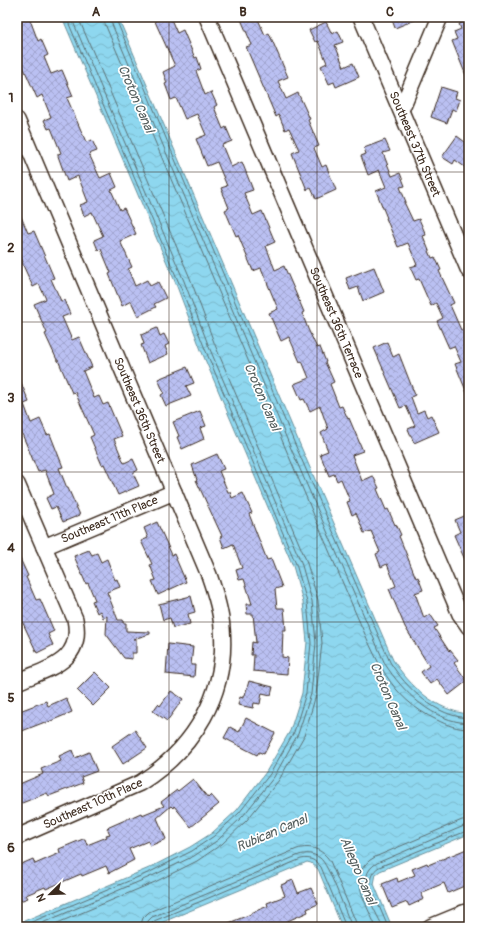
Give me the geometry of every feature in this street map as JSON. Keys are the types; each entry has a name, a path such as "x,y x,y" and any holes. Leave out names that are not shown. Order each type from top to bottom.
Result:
{"street":[{"name":"Southeast 36th Terrace","path":"208,17 460,614 469,627"},
{"name":"Southeast 37th Street","path":"361,17 469,271"},
{"path":"400,110 440,17"},
{"name":"Southeast 36th Street","path":"17,120 209,575 220,616 222,654 218,682 208,708"},
{"path":"17,484 75,619 77,636 73,649 69,655 58,664 17,682"},
{"name":"Southeast 11th Place","path":"44,547 174,492"},
{"name":"Southeast 10th Place","path":"17,837 128,789 152,776 185,745 202,721 208,708"},
{"path":"430,927 467,917"}],"water":[{"path":"62,17 118,17 393,660 407,679 425,696 446,708 469,714 469,834 376,874 374,884 392,927 342,927 318,869 311,863 307,862 151,927 17,927 17,924 149,868 190,847 212,833 237,810 266,772 290,731 302,693 307,642 303,602 293,566 201,350 176,284"}],"building":[{"path":"17,17 29,17 38,41 41,39 48,55 44,57 51,74 62,70 73,96 67,98 86,142 92,140 97,151 89,154 100,178 111,173 117,187 111,190 120,210 124,208 136,234 120,241 132,267 128,269 135,286 147,280 150,286 158,282 166,298 154,304 156,307 138,316 131,301 122,306 101,249 98,250 94,240 103,236 92,212 84,216 80,205 88,202 78,176 67,181 58,156 58,154 61,153 51,128 48,129 44,120 51,117 42,95 37,98 21,62 17,64"},
{"path":"153,17 170,17 177,33 183,30 195,58 197,57 201,69 196,71 205,95 211,92 217,105 214,107 223,129 226,127 232,141 222,145 231,167 242,162 253,190 244,193 253,215 262,211 275,242 266,246 275,270 284,266 304,312 302,313 308,329 317,348 320,347 334,382 330,384 339,407 342,406 348,419 349,418 363,451 352,455 362,481 373,476 379,488 377,489 386,510 388,509 401,535 399,536 416,578 418,577 423,590 415,593 424,618 430,614 438,626 434,628 449,651 450,650 458,660 454,663 467,681 449,695 437,679 430,684 421,672 429,666 405,627 389,589 396,586 387,564 381,567 376,554 380,552 371,531 364,533 356,513 352,515 347,502 350,501 341,479 337,481 334,474 329,476 320,454 328,451 321,433 328,429 320,406 310,411 304,399 301,400 294,384 309,378 289,337 281,341 269,313 278,309 261,268 253,271 238,235 236,236 225,210 229,208 221,188 227,186 217,162 207,166 196,139 206,135 197,114 185,119 176,98 171,100 165,84 167,83 163,72 175,66"},
{"path":"240,17 257,17 265,35 269,33 288,77 278,81 286,99 298,93 310,119 308,120 319,146 314,148 322,167 326,165 336,190 316,199 311,188 307,190 292,153 299,150 289,128 285,130 279,115 276,117 246,47 252,45"},
{"path":"391,17 422,17 395,28"},
{"path":"469,20 469,83 452,41 457,39 454,32 461,29 459,24"},
{"path":"326,22 332,34 338,31 343,42 335,45 344,67 353,63 359,77 336,87 334,82 329,84 321,66 327,63 318,41 315,42 309,30"},
{"path":"441,87 457,92 455,98 460,100 456,111 452,109 447,123 431,117"},
{"path":"457,136 469,145 469,170 455,160 453,164 442,157"},
{"path":"385,140 390,151 383,153 392,176 400,173 405,186 400,187 406,202 404,202 413,221 419,219 426,235 423,236 432,258 435,257 441,270 439,271 454,303 450,305 461,330 469,326 469,398 455,364 461,362 454,346 449,348 437,321 443,318 436,303 431,306 419,279 416,280 410,267 417,265 408,243 398,247 386,218 376,191 386,187 379,170 368,175 361,156 366,154 364,148"},
{"path":"17,207 28,233 34,231 54,278 51,279 61,301 64,300 70,314 62,317 72,340 79,337 92,367 83,371 94,398 99,396 103,405 108,403 122,436 114,439 124,463 133,459 138,470 133,473 139,486 118,495 104,464 102,465 90,437 94,435 75,392 72,393 45,334 47,333 34,304 46,299 39,284 33,287 17,248"},
{"path":"374,267 384,292 363,301 358,287 350,290 346,278"},
{"path":"157,328 160,336 164,334 169,344 165,346 168,354 148,363 141,345 144,344 141,335"},
{"path":"387,342 393,357 399,354 415,395 411,397 417,413 424,410 427,417 431,415 439,432 414,443 408,429 415,426 406,406 400,408 374,348"},
{"path":"187,367 194,383 186,386 191,396 166,406 161,395 164,393 158,379"},
{"path":"17,373 29,402 24,404 31,423 40,419 47,435 50,434 63,467 59,468 80,515 63,522 56,507 51,509 46,498 54,494 45,470 38,472 17,422"},
{"path":"200,411 206,426 200,428 204,439 182,449 177,437 179,436 173,422"},
{"path":"217,454 224,469 219,471 228,492 230,492 232,498 243,493 252,513 249,514 267,560 271,559 282,587 275,589 277,608 284,608 286,630 283,630 282,657 288,658 287,674 253,671 254,655 251,655 252,642 256,643 253,614 247,614 246,604 252,604 244,579 239,580 236,570 242,568 233,544 224,548 220,537 222,536 196,480 192,465"},
{"path":"469,514 469,569 454,535 460,532 455,520"},
{"path":"157,522 172,555 174,554 186,582 158,595 152,581 156,580 150,565 152,564 141,541 148,538 144,528"},
{"path":"89,550 92,555 97,553 101,562 107,559 115,580 117,579 120,587 107,592 118,620 123,620 123,623 126,623 126,631 150,632 150,634 133,639 136,639 136,653 132,653 132,659 124,658 106,634 107,616 103,618 100,611 97,613 92,601 95,600 88,583 86,584 74,556"},
{"path":"17,552 28,576 26,577 36,600 40,599 54,631 48,634 53,645 37,653 17,613 17,606 23,604 17,590"},
{"path":"191,596 195,612 188,614 190,624 173,628 170,618 163,620 159,604"},
{"path":"168,644 193,647 191,665 195,665 194,677 166,674"},
{"path":"95,672 111,688 93,706 77,690"},
{"path":"249,681 273,687 271,695 262,693 260,704 254,703 253,708 238,705 240,697 243,698 243,695 245,695"},
{"path":"171,691 183,699 167,721 153,711 158,704 160,706"},
{"path":"66,698 72,712 17,733 17,712 46,701 48,706"},
{"path":"246,718 275,733 264,754 259,752 257,755 224,738 230,727 239,732"},
{"path":"135,730 147,748 123,764 112,746"},
{"path":"72,750 75,758 89,752 97,771 81,777 83,783 49,796 47,793 17,805 17,785 43,774 41,769 61,761 59,756"},
{"path":"193,779 208,798 211,795 219,804 191,827 174,806 173,808 171,806 157,818 166,839 150,846 148,841 129,849 134,860 109,873 106,866 82,876 81,874 46,889 45,887 26,895 28,898 17,902 17,866 33,859 35,864 60,853 59,849 83,839 85,839 87,845 107,837 106,835 110,834 107,828 141,813 142,815 164,806 161,802"},
{"path":"469,848 469,884 448,893 444,883 421,893 424,899 409,906 407,902 392,908 382,884 397,878 398,882 415,875 412,869 427,863 428,865"},
{"path":"293,880 298,893 311,888 318,904 307,909 308,912 274,927 273,924 265,927 219,927 251,914 268,906 267,903 285,896 281,885"}],"water label":[{"name":"Croton Canal","path":"136,99"},
{"name":"Croton Canal","path":"262,397"},
{"name":"Croton Canal","path":"388,696"},
{"name":"Rubican Canal","path":"272,833"},
{"name":"Allegro Canal","path":"358,871"}]}
